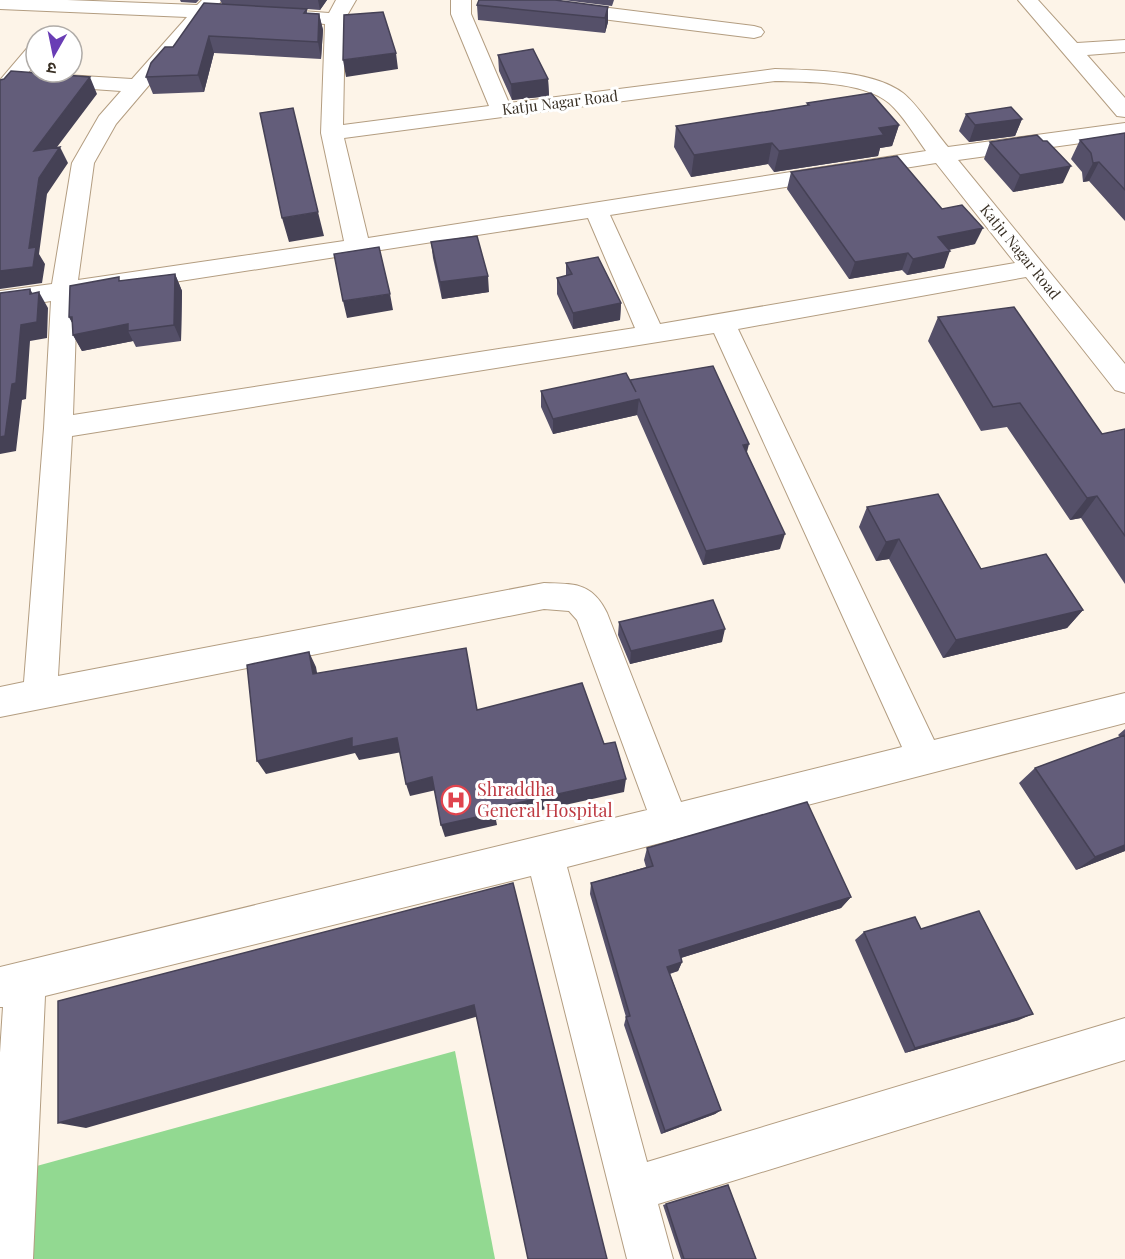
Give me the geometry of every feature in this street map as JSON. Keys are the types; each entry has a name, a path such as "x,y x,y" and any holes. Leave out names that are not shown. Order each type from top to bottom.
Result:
{"street":[{"path":"346,0 335,19 332,133 358,247"},
{"path":"461,0 461,14 502,111"},
{"path":"499,0 654,9 754,32"},
{"path":"1028,0 1125,111"},
{"path":"0,3 66,14 207,5 236,13"},
{"path":"40,693 58,428 64,291 83,163 107,121 207,5"},
{"path":"258,14 335,19"},
{"path":"1070,50 1125,46"},
{"path":"6,86 24,64"},
{"name":"Katju Nagar Road","path":"332,133 775,75 814,76 879,87 896,98 1033,268 1121,372"},
{"path":"6,86 137,86"},
{"path":"0,300 358,247 942,155 1125,130"},
{"path":"596,209 651,334"},
{"path":"58,428 722,323 1033,268"},
{"path":"722,323 925,758"},
{"path":"0,702 544,596 577,598 591,613 670,822"},
{"path":"10,1259 13,984 545,854 1125,708"},
{"path":"545,854 650,1259"},
{"path":"633,1189 1125,1039"}],"green space":[{"path":"455,1051 495,1259 2,1259 4,1175"}],"building":[{"path":"479,0 555,0 608,7 605,18 477,5"},
{"path":"204,3 307,9 304,13 319,14 318,42 209,36 198,75 146,77 151,63 165,47 173,47"},
{"path":"383,12 396,53 343,60 344,15"},
{"path":"533,49 548,79 511,84 498,55"},
{"path":"11,71 24,72 24,84 84,84 84,77 90,77 34,151 60,147 39,178 29,248 36,247 33,267 0,271 0,80"},
{"path":"871,93 899,125 879,128 884,135 779,151 772,143 694,155 676,126 809,105 807,103"},
{"path":"1011,107 1022,119 975,125 966,114"},
{"path":"293,108 318,212 282,218 260,113"},
{"path":"1125,133 1125,190 1099,162 1093,163 1091,153 1080,140"},
{"path":"1037,135 1043,141 1047,141 1071,166 1020,175 990,142"},
{"path":"897,156 942,209 962,205 983,228 938,237 950,251 913,259 908,253 855,262 791,172"},
{"path":"477,236 488,276 440,282 431,242"},
{"path":"379,247 390,294 343,301 334,254"},
{"path":"598,257 621,303 573,313 557,278 572,274 566,263"},
{"path":"175,274 174,325 128,331 128,324 73,335 72,317 69,317 70,286 119,277 119,281"},
{"path":"30,289 30,294 39,292 37,322 21,325 16,383 12,384 5,436 0,437 0,293"},
{"path":"1014,307 1102,434 1125,429 1125,536 1097,496 1087,498 1020,403 993,407 938,317"},
{"path":"713,366 749,444 743,445 785,534 706,551 639,399 553,419 541,391 626,373 636,392 630,380"},
{"path":"938,494 981,569 1046,554 1083,610 956,640 899,539 886,542 867,507"},
{"path":"713,600 725,629 631,651 619,622"},
{"path":"466,648 477,710 582,683 604,744 615,742 626,779 494,808 495,813 441,825 432,777 406,784 397,738 352,747 352,738 257,761 247,665 309,652 313,674"},
{"path":"1125,735 1125,845 1095,857 1035,768"},
{"path":"807,802 851,897 679,950 682,962 667,967 721,1110 665,1131 626,1017 630,1016 591,883 653,866 647,848"},
{"path":"513,883 607,1259 528,1259 474,1005 58,1123 58,1001"},
{"path":"979,911 1033,1014 915,1048 864,932 915,917 921,929"},
{"path":"728,1185 756,1259 684,1259 666,1204"}],"place":[{"name":"Shraddha General Hospital","path":"456,800"}]}
